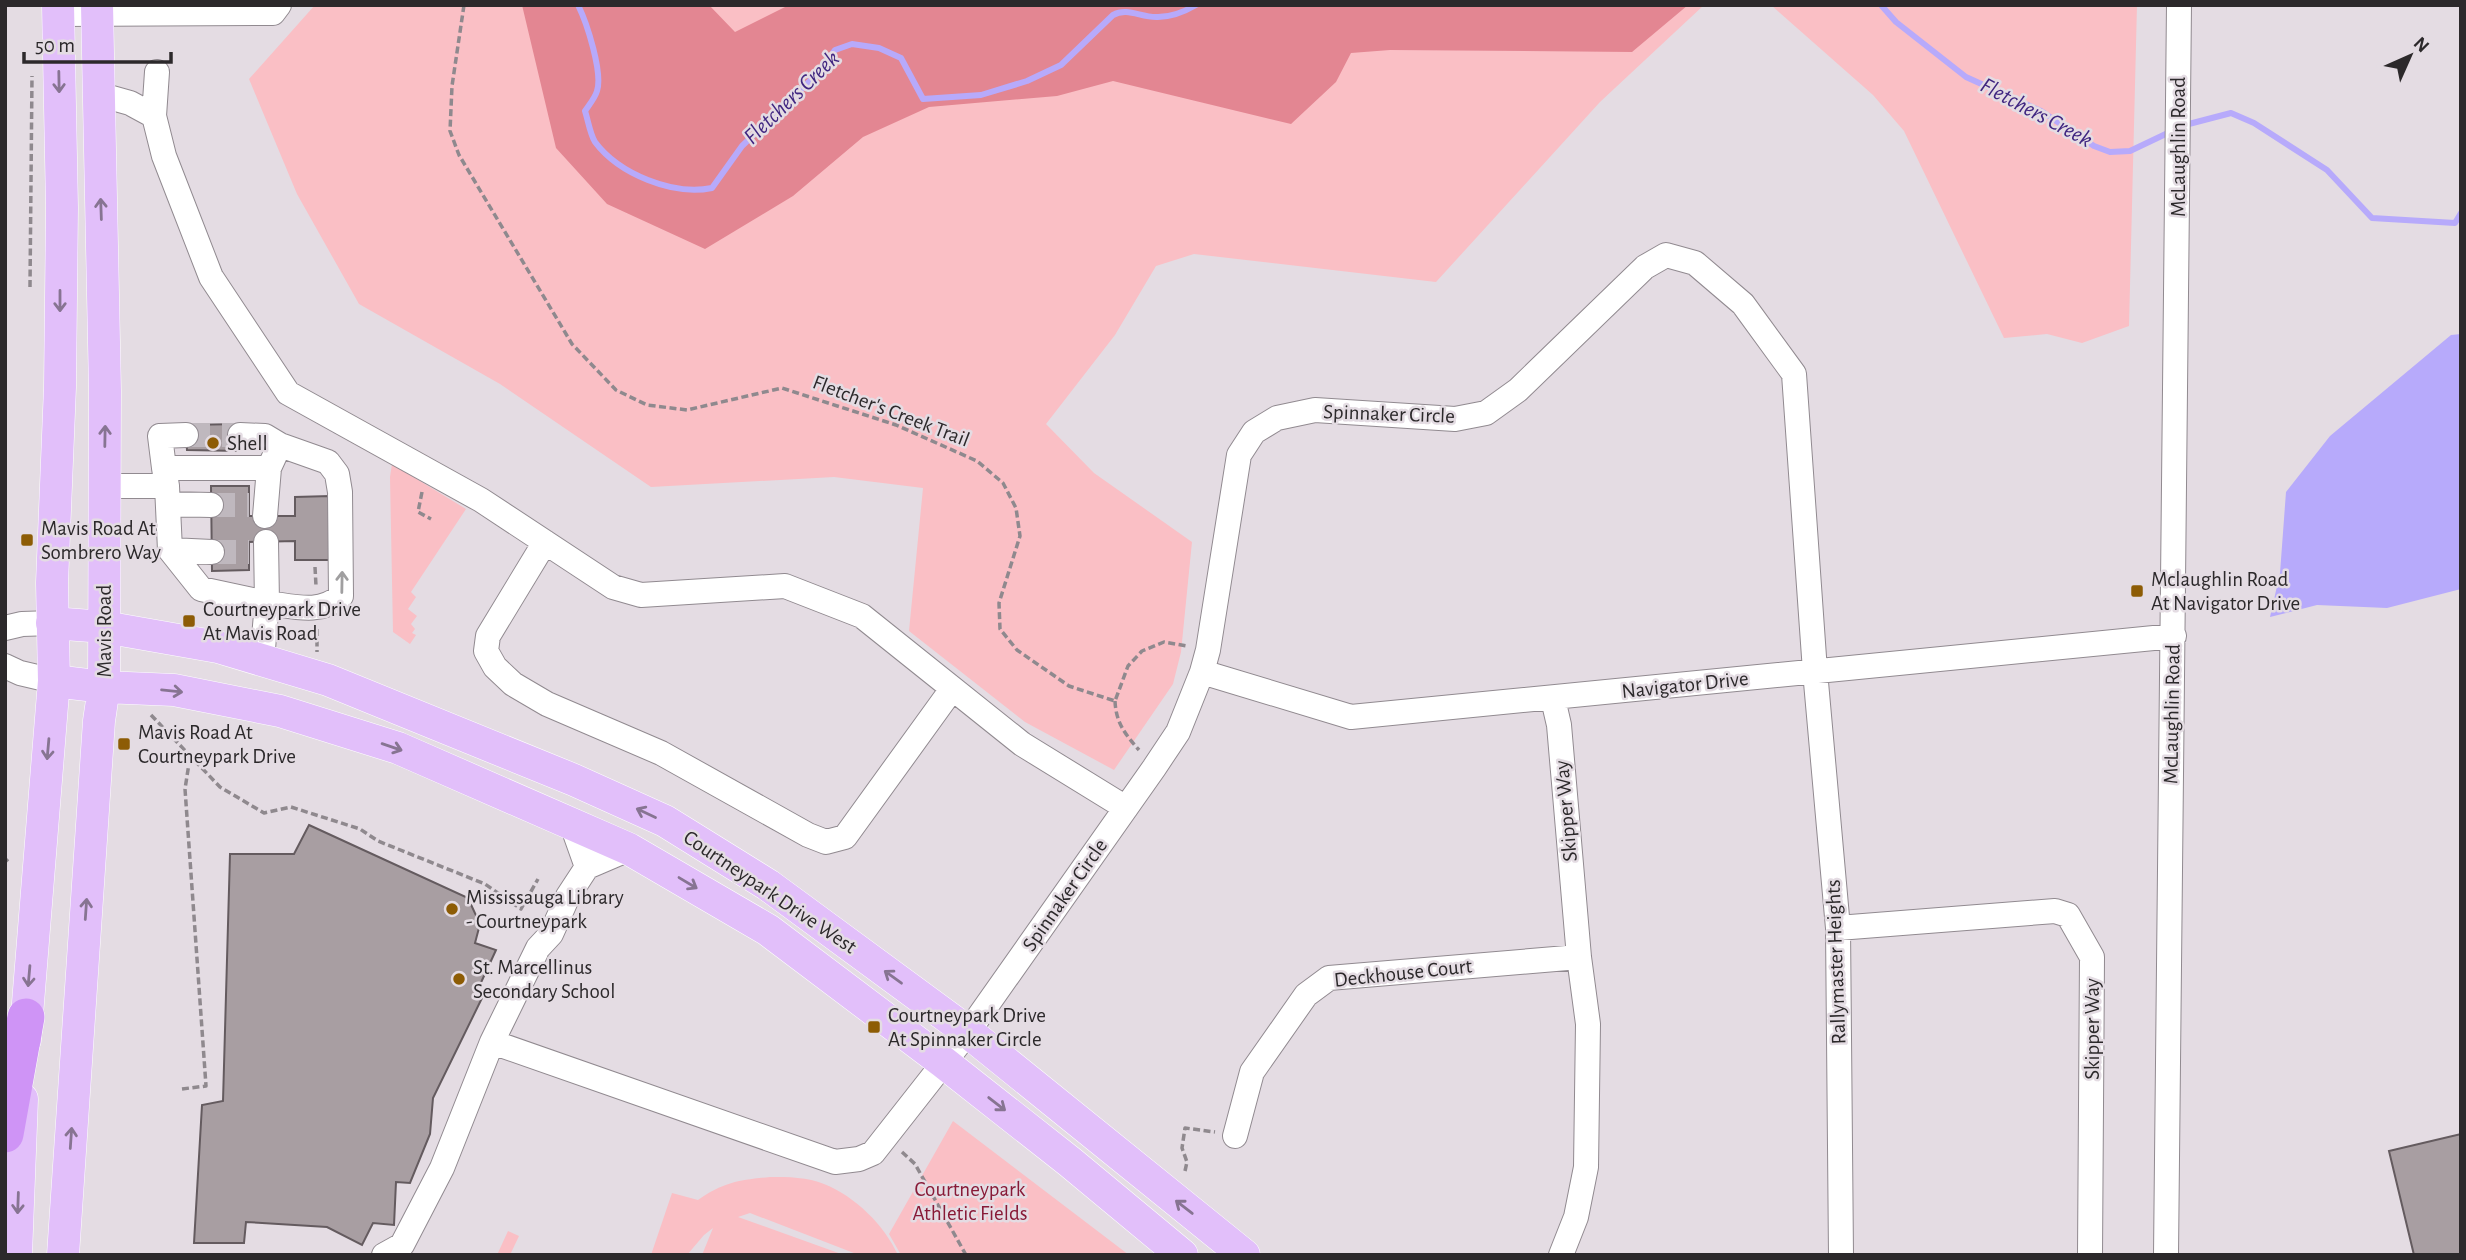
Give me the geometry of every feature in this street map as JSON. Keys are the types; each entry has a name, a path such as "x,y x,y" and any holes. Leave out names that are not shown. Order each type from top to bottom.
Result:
{"highway":[{"path":"5,1134 26,1017"}],"main road":[{"name":"Mavis Road","path":"62,1255 99,721 104,687 105,378 97,9"},
{"path":"16,1255 26,1017 54,681 52,623 60,387 62,208 58,10"},
{"name":"Courtneypark Drive West","path":"52,623 104,627 218,647 328,680 574,779 665,821 768,885 968,1032 1244,1255"},
{"name":"Courtneypark Drive West","path":"54,681 104,687 174,690 281,711 398,748 629,849 768,930 943,1062 1182,1255"}],"street":[{"path":"58,10 273,13 279,5"},
{"name":"McLaughlin Road","path":"2166,1255 2179,5"},
{"path":"157,72 154,116 164,156 211,277 288,393 481,500 613,587 641,595 785,586 862,616 1022,744 1126,808"},
{"path":"98,94 120,99 154,116"},
{"name":"Spinnaker Circle","path":"492,1042 835,1162 859,1159 873,1153 968,1032 1178,732 1205,661 1239,455 1254,432 1277,418 1315,410 1455,419 1486,413 1518,390 1645,267 1666,255 1695,263 1743,304 1794,374 1815,671"},
{"path":"186,435 160,436 170,551 201,589 267,603 317,609 331,605 341,596 342,589 340,492 337,474 328,462 280,445 265,436 240,435"},
{"path":"260,509 269,468 280,445"},
{"path":"104,486 166,486 269,468"},
{"path":"166,486 211,505"},
{"path":"545,542 488,636 486,651 495,667 513,684 547,704 662,752 808,835 826,842 845,837 952,689"},
{"path":"260,549 267,603 262,660"},
{"path":"170,551 212,552"},
{"path":"5,628 22,624 52,623"},
{"name":"Navigator Drive","path":"1205,661 1352,717 2174,636"},
{"path":"5,666 20,673 54,681"},
{"name":"Rallymaster Heights","path":"1815,671 1838,928 1841,1255"},
{"name":"Skipper Way","path":"1553,699 1559,725 1579,957 1588,1024 1586,1167 1576,1217 1561,1255"},
{"path":"571,822 587,867"},
{"path":"384,1255 402,1245 442,1168 492,1042 538,948 551,934 568,896 587,867 629,849"},
{"name":"Skipper Way","path":"1838,928 2055,911 2068,915 2092,957 2090,1255"},
{"name":"Deckhouse Court","path":"1235,1136 1252,1072 1306,995 1329,978 1579,957"}],"path":[{"name":"Fletcher's Creek Trail","path":"464,5 452,86 450,131 458,155 572,344 616,390 647,405 687,410 782,388 896,425 977,461 1003,483 1016,508 1020,536 999,603 1000,629 1017,650 1069,686 1115,701"},
{"path":"30,287 32,72"},
{"path":"427,470 418,512 431,519"},
{"path":"1154,768 1121,729 1116,716 1115,701 1128,667 1142,651 1164,642 1205,661"},
{"path":"141,713 152,715 220,787 264,813 291,807 360,830 378,841 485,884 521,909 538,879"},
{"path":"182,1089 206,1086 185,789 190,757"},
{"path":"1185,1171 1187,1162 1182,1148 1185,1128 1235,1136"},
{"path":"886,1136 915,1164 966,1255"}],"green space":[{"path":"315,5 1704,5 1600,102 1436,282 1194,254 1156,266 1115,335 1046,424 1094,473 1192,542 1181,652 1173,684 1114,770 1025,722 909,631 923,488 834,477 651,487 500,384 359,304 297,194 249,79"},
{"path":"1771,5 2137,5 2129,326 2082,343 2047,334 2004,338 1904,131 1873,95"},
{"path":"392,464 466,509 411,592 416,597 408,609 417,616 411,624 415,629 412,633 416,635 410,644 393,632"},
{"name":"Courtneypark Athletic Fields","path":"953,1121 1129,1255 901,1255 889,1234"},
{"path":"770,1177 811,1180 847,1196 877,1223 898,1255 859,1255 750,1213 738,1217 844,1255 702,1255 713,1228 687,1255 651,1255 672,1193 698,1200 732,1183"},
{"path":"508,1231 519,1236 510,1255 497,1255"}],"shaded area":[{"path":"522,5 709,5 735,32 789,5 1688,5 1632,52 1390,50 1351,53 1336,82 1291,124 1113,81 1057,96 929,107 863,137 793,196 705,249 607,204 556,148"},
{"path":"2461,334 2461,589 2387,608 2317,605 2270,617 2280,573 2286,492 2330,436 2451,335"}],"building":[{"name":"Shell","path":"240,424 239,451 187,450 185,425"},
{"path":"211,486 249,486 249,516 295,516 295,497 330,496 331,560 295,560 295,541 249,542 249,570 212,571"},
{"path":"309,825 468,898 480,924 475,943 496,950 478,989 484,994 433,1098 430,1134 410,1183 396,1182 394,1225 373,1223 362,1245 327,1227 246,1222 244,1243 194,1243 202,1105 223,1101 230,854 294,854"},
{"path":"2461,1134 2461,1255 2414,1255 2389,1151"}],"waterway":[{"name":"Fletchers Creek","path":"578,5 590,35 598,72 597,91 585,111 595,142 632,173 664,185 697,190 712,188 742,146 817,74 835,50 852,44 879,48 901,58 923,99 981,95 1027,81 1061,65 1113,15 1129,12 1163,17 1178,14 1196,5"},
{"name":"Fletchers Creek","path":"1881,5 1896,22 1966,77 2041,111 2094,146 2110,152 2130,151 2172,131"},
{"name":"Fletchers Creek","path":"2185,125 2231,113 2254,123 2327,170 2372,218 2455,223 2461,213"}],"tunnel":[{"path":"186,435 240,435"},
{"path":"211,505 249,505"},
{"path":"212,552 249,552"}],"place":[{"name":"Shell","path":"213,443"},
{"name":"Mavis Road At Sombrero Way","path":"27,540"},
{"name":"Mclaughlin Road At Navigator Drive","path":"2137,591"},
{"name":"Courtneypark Drive At Mavis Road","path":"189,621"},
{"name":"Mavis Road At Courtneypark Drive","path":"124,744"},
{"name":"Mississauga Library - Courtneypark","path":"452,909"},
{"name":"St. Marcellinus Secondary School","path":"459,979"},
{"name":"Courtneypark Drive At Spinnaker Circle","path":"874,1027"}]}
